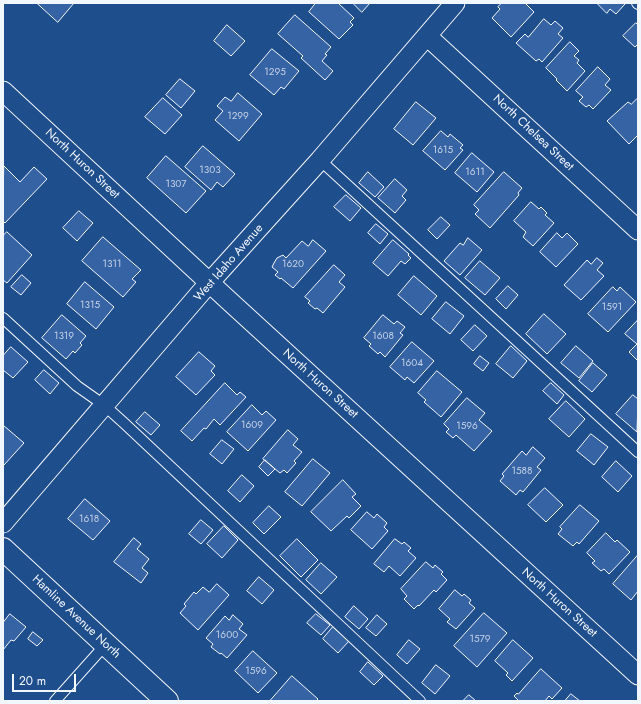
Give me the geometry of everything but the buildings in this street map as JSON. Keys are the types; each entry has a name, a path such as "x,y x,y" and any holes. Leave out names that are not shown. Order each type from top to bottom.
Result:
{"street":[{"name":"West Idaho Avenue","path":"3,523 209,283 320,160 455,3"},
{"name":"North Chelsea Street","path":"427,36 638,230"},
{"name":"North Huron Street","path":"3,91 209,283 638,675"},
{"name":"Hamline Avenue North","path":"3,549 167,701"}],"lane":[{"path":"320,160 638,452"},
{"path":"3,318 77,386 104,405 420,701"},
{"path":"55,701 106,644"}]}
